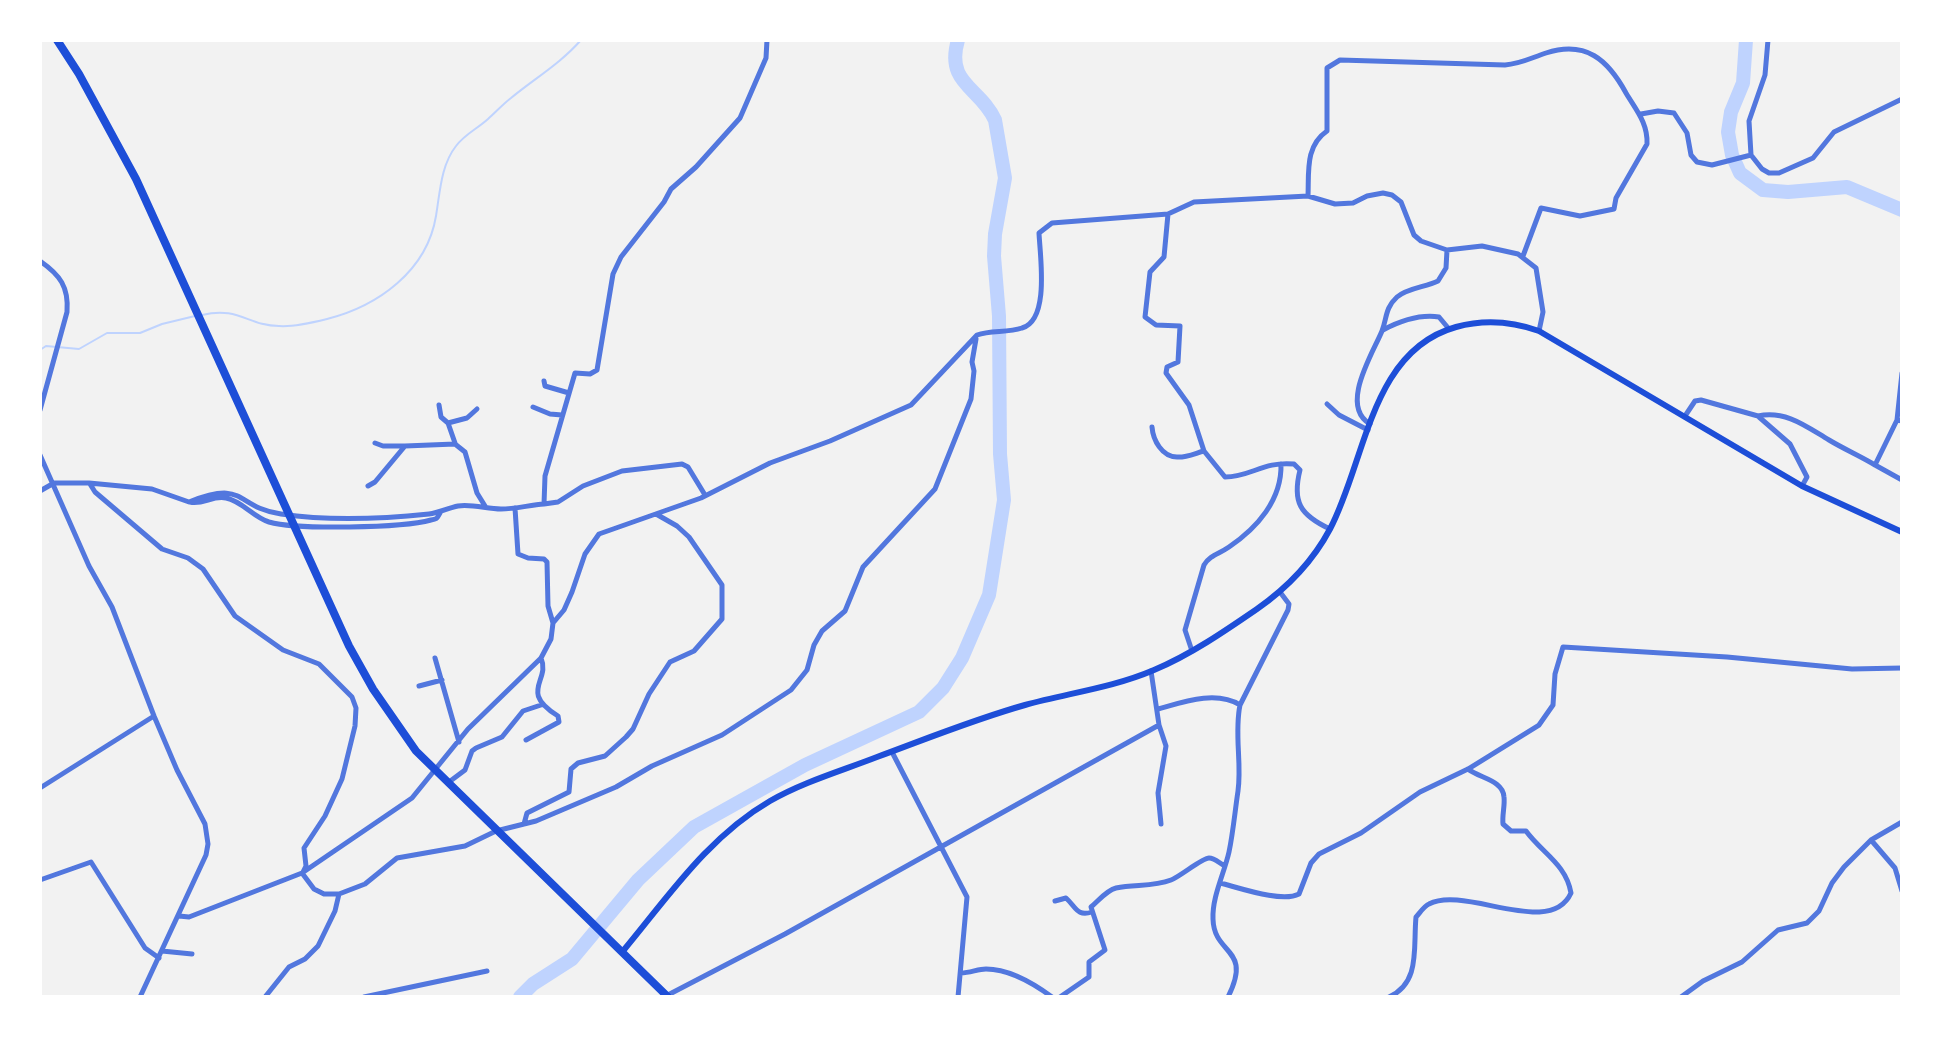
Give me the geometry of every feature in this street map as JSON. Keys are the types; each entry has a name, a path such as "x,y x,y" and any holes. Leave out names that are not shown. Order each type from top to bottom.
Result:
{"highway":[{"path":"57,40 134,176 349,646 373,689 416,751 666,996"}],"main road":[{"path":"623,951 702,855 732,827 771,800 810,782 1014,709 1107,686 1151,671 1192,651 1280,592 1304,567 1330,529 1389,380 1405,358 1449,329 1486,321 1523,325 1539,331 1563,342 1802,486 1902,532"}],"street":[{"path":"544,504 545,476 575,373 590,374 597,370 613,274 621,257 671,189 696,167 740,118 766,58 767,40"},
{"path":"1768,40 1765,75 1749,121 1751,155 1769,173 1779,173 1813,158 1834,132 1902,99"},
{"path":"1308,196 1310,152 1318,138 1327,131 1327,68 1340,60 1505,65 1521,64 1550,52 1590,51 1620,81 1641,114 1647,144 1616,198 1614,209 1580,216 1541,208 1523,256"},
{"path":"1641,114 1658,111 1674,113 1687,133 1691,155 1705,165 1751,155"},
{"path":"553,623 564,610 590,543 599,534 705,495 770,463 830,441 911,405 982,333 1020,329 1035,318 1040,304 1039,233 1052,223 1168,214 1194,202 1308,196 1335,204 1353,203 1383,193 1401,202 1414,235 1421,241 1447,250 1482,246 1523,256 1536,268 1538,277 1543,312 1539,331"},
{"path":"1168,214 1164,257 1150,272 1145,317 1156,325 1180,326 1178,362 1167,367 1166,373 1189,405 1204,451 1225,477 1241,475 1265,465 1294,464 1299,468 1296,488 1298,502 1311,519 1330,529"},
{"path":"1369,427 1359,411 1360,378 1382,331 1386,311 1402,293 1438,281 1443,276 1447,250"},
{"path":"40,261 54,271 64,284 68,298 67,312 40,410"},
{"path":"1382,331 1408,319 1429,315 1439,317 1449,329"},
{"path":"302,873 314,889 324,894 339,894 365,884 397,858 465,846 496,831 524,824 616,787 652,766 722,735 799,683 822,631 845,611 863,567 935,489 971,399 976,338"},
{"path":"1875,465 1900,420 1902,373"},
{"path":"544,381 545,386 569,393"},
{"path":"1685,416 1695,401 1701,400 1758,416 1801,421 1830,441 1902,480"},
{"path":"1327,404 1339,415 1369,427"},
{"path":"439,405 441,417 448,423 455,444 465,452 477,493 485,506"},
{"path":"533,407 563,415"},
{"path":"448,423 467,418 477,409"},
{"path":"1758,416 1790,444 1807,477 1802,486"},
{"path":"1152,427 1154,440 1171,456 1204,451"},
{"path":"375,443 383,446 455,444"},
{"path":"368,486 375,482 405,446"},
{"path":"40,455 89,566 112,607 154,716 205,824 206,855 140,997"},
{"path":"189,502 214,492 233,492 277,513 288,514 388,516 460,506 515,508 558,502 583,486 622,471 682,464 688,467 705,495"},
{"path":"1192,651 1185,630 1204,565 1264,516 1279,487 1281,464"},
{"path":"40,491 54,483 89,483 152,489 199,504 221,497 233,500 268,522 340,526 432,520 437,518 440,511"},
{"path":"89,483 95,492 162,549 188,558 203,569 235,616 283,650 319,664 352,697 356,708 352,744 342,779 325,816 304,848 306,866 302,873"},
{"path":"179,916 189,917 302,873 412,798 468,729 541,658 551,639 553,623 548,606 547,562 518,554 515,508"},
{"path":"524,824 527,813 569,792 569,772 574,766 605,756 626,737 670,662 694,651 722,619 722,585 689,537 655,514"},
{"path":"1228,997 1238,970 1214,925 1213,914 1238,790 1237,719 1240,705 1288,610 1289,604 1280,592"},
{"path":"1220,883 1292,898 1299,894 1311,863 1319,854 1361,833 1420,792 1468,769 1539,725 1553,705 1556,667 1563,647 1727,657 1852,669 1902,668"},
{"path":"435,658 459,742"},
{"path":"526,740 559,722 558,716 541,705 538,687 543,663 541,658"},
{"path":"1151,671 1159,725 1166,746 1159,782 1161,824"},
{"path":"419,686 442,680"},
{"path":"1158,709 1212,698 1229,699 1240,705"},
{"path":"448,784 465,770 472,751 508,733 523,711 541,705"},
{"path":"40,788 154,716"},
{"path":"666,996 785,934 1159,725"},
{"path":"892,752 967,897 958,997"},
{"path":"1389,997 1407,984 1414,969 1416,917 1429,904 1451,901 1513,910 1551,911 1561,906 1571,893 1562,867 1556,860 1540,850 1526,831 1511,831 1503,824 1505,794 1501,787 1468,769"},
{"path":"1681,997 1703,981 1742,962 1778,930 1799,927 1814,918 1832,883 1871,840 1902,822"},
{"path":"1871,840 1895,868 1902,891"},
{"path":"1060,997 1089,977 1089,962 1105,950 1091,907 1113,889 1147,887 1171,880 1207,858 1213,858 1225,866"},
{"path":"40,880 91,862 145,948 159,958"},
{"path":"265,997 289,967 305,959 318,946 335,911 339,894"},
{"path":"1055,901 1066,898 1077,912 1092,912"},
{"path":"162,951 192,954"},
{"path":"961,973 984,969 1001,971 1028,982 1052,997"},
{"path":"364,997 487,971"}],"waterway":[{"path":"202,315 225,313 268,325 290,326 346,313 382,295 411,269 431,236 444,170 456,146 581,40"},
{"path":"520,997 533,984 572,959 638,880 694,827 805,765 919,712 943,688 962,658 989,595 1004,500 1000,454 999,316 994,256 1005,178 995,120 960,76 956,66 958,40"},
{"path":"1746,40 1743,83 1731,112 1728,132 1732,155 1740,173 1763,190 1788,192 1847,187 1902,210"},
{"path":"40,350 46,346 79,349 107,333 140,333 195,316"}]}
